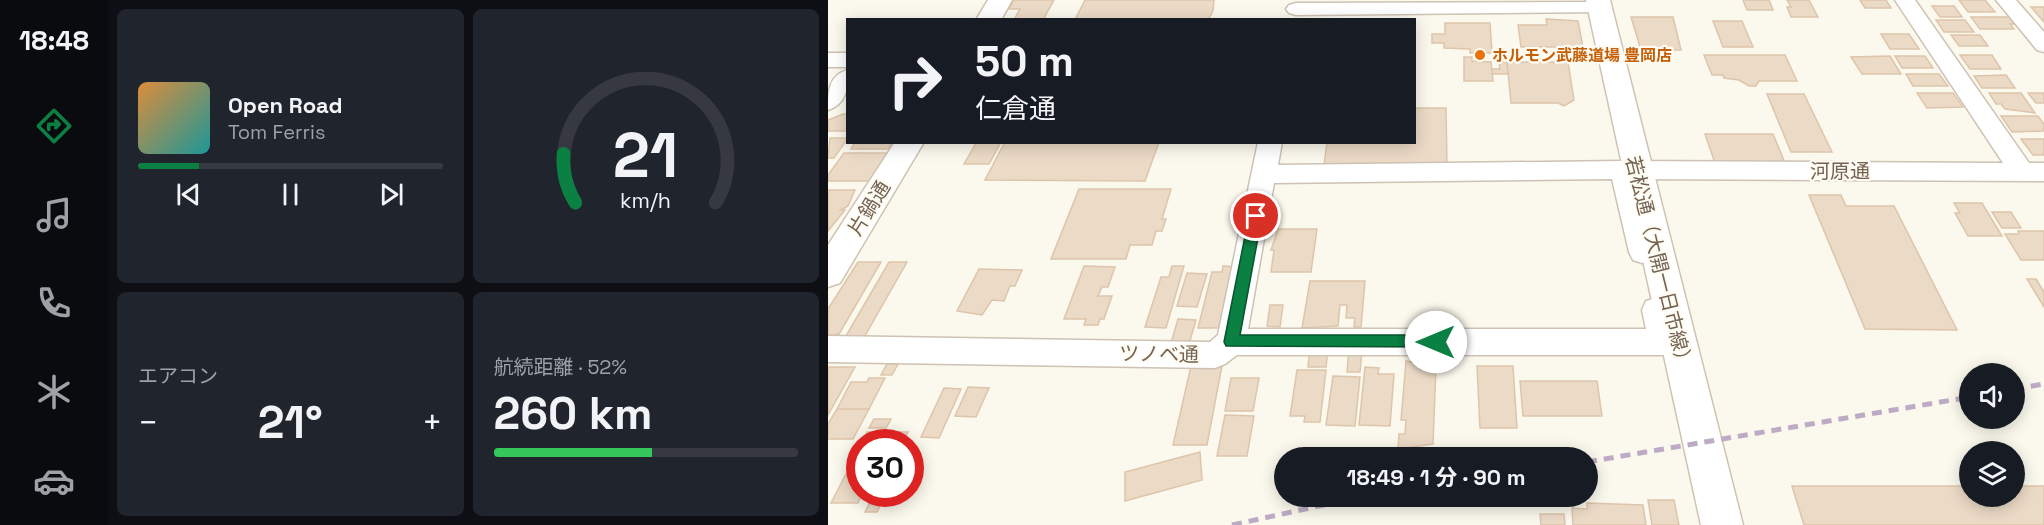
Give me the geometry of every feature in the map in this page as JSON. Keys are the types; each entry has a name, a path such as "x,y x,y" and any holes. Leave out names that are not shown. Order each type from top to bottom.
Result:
{"street":[{"path":"989,18 1000,0"},
{"path":"1905,0 2033,172"},
{"path":"2006,0 2044,45"},
{"path":"1296,10 1599,4"},
{"name":"若松通（大開一日市線）","path":"1599,4 1629,170 1722,525"},
{"path":"828,60 846,60"},
{"path":"828,102 846,79"},
{"name":"片鍋通","path":"828,273 909,144"},
{"path":"1232,342 1270,144"},
{"name":"河原通","path":"1264,174 1629,170 2033,172"},
{"name":"ツノベ通","path":"828,349 1215,355 1232,342 1664,342 1629,170"}],"building":[{"path":"1014,0 1054,0 1044,18 1015,18 1020,9 1009,9"},
{"path":"1085,0 1214,0 1213,11 1209,18 1076,18"},
{"path":"1743,0 1769,0 1773,10 1747,10"},
{"path":"1787,0 1809,0 1818,17 1791,17 1787,7 1791,7"},
{"path":"1860,0 1886,0 1891,8 1865,8"},
{"path":"1959,0 1985,0 1995,12 1968,12"},
{"path":"1932,6 1954,6 1962,17 1940,17"},
{"path":"2031,7 2044,7 2044,22"},
{"path":"1631,17 1673,17 1681,50 1641,50"},
{"path":"1971,17 2011,17 2016,24 2010,24 2014,29 1980,29"},
{"path":"1546,19 1578,21 1583,47 1521,47 1518,25 1547,25"},
{"path":"1936,20 1965,20 1974,32 1944,32"},
{"path":"1713,21 1742,21 1753,47 1723,47"},
{"path":"1445,23 1490,23 1492,53 1470,53 1470,49 1444,48 1444,43 1432,43 1432,34 1445,34"},
{"path":"1881,34 1909,34 1919,49 1890,49"},
{"path":"1951,35 1980,35 1988,46 1959,46"},
{"path":"1704,55 1785,55 1797,81 1759,81 1756,86 1749,86 1739,80 1724,78 1723,75 1712,75"},
{"path":"1960,55 1992,55 2001,69 1970,69"},
{"path":"1890,56 1901,74 1862,74 1851,57"},
{"path":"1895,56 1925,56 1933,68 1902,68"},
{"path":"1464,57 1472,57 1472,61 1491,62 1493,81 1464,81"},
{"path":"1499,62 1507,62 1508,74 1492,74 1492,69 1500,69"},
{"path":"1507,62 1568,62 1574,100 1564,106 1558,103 1511,103"},
{"path":"1906,74 1939,74 1948,86 1913,86"},
{"path":"2006,75 2015,88 1982,88 1974,76"},
{"path":"1917,93 1953,93 1963,107 1927,108"},
{"path":"1989,93 2021,93 2035,113 2005,109 2001,104 1996,104"},
{"path":"2028,93 2044,93 2044,103 2036,103"},
{"path":"1767,94 1804,94 1832,152 1791,152"},
{"path":"1416,108 1446,108 1447,166 1324,166 1327,144 1416,144"},
{"path":"846,114 846,131 828,131 828,120"},
{"path":"2001,116 2038,116 2044,124 2044,131 2012,132"},
{"path":"1705,134 1773,134 1785,163 1715,163"},
{"path":"830,138 846,138 834,158 828,158"},
{"path":"2021,139 2044,139 2044,155 2033,155"},
{"path":"854,144 891,144 888,149 851,149"},
{"path":"975,144 1000,144 989,164 964,164"},
{"path":"1004,144 1158,144 1145,181 985,180"},
{"path":"844,153 889,153 871,181 828,181 828,175"},
{"path":"1079,189 1171,189 1162,219 1166,219 1162,231 1156,231 1152,245 1130,245 1126,259 1051,259"},
{"path":"828,190 855,190 848,206 841,210 845,210 828,231"},
{"path":"1809,195 1841,195 1846,206 1894,206 1957,330 1865,329"},
{"path":"1954,203 1982,203 2002,236 1968,236 1955,213 1960,213"},
{"path":"1992,212 2011,212 2021,228 2002,228"},
{"path":"1278,229 1317,229 1311,272 1271,272 1274,250 1271,250"},
{"path":"2018,231 2044,231 2044,260 2021,260 2005,234 2019,234"},
{"path":"858,262 881,262 839,334 828,336 828,309"},
{"path":"889,262 907,262 862,341 843,341"},
{"path":"1084,266 1115,267 1108,287 1102,287 1098,296 1112,296 1104,319 1100,319 1098,325 1084,325 1086,319 1064,319"},
{"path":"1172,266 1184,266 1166,328 1145,327 1161,277 1169,277"},
{"path":"1223,266 1237,267 1222,328 1198,328 1212,272 1222,272"},
{"path":"979,269 1022,270 1015,286 1010,286 1004,301 992,300 982,315 957,311"},
{"path":"1187,273 1207,274 1197,307 1177,306"},
{"path":"2027,279 2036,279 2044,292 2044,307"},
{"path":"1310,281 1365,281 1361,327 1354,327 1355,318 1346,318 1347,305 1340,305 1338,326 1302,328"},
{"path":"1270,305 1283,305 1280,327 1267,326"},
{"path":"1178,319 1196,320 1189,344 1171,343"},
{"path":"1310,348 1328,348 1326,367 1308,367"},
{"path":"1349,350 1362,350 1360,372 1347,372"},
{"path":"1406,361 1436,366 1433,444 1398,447 1399,434 1405,434 1406,420 1401,420"},
{"path":"887,364 898,364 892,375 881,375"},
{"path":"1191,366 1222,366 1207,445 1173,445"},
{"path":"1477,366 1513,366 1517,428 1480,428"},
{"path":"828,367 855,367 828,415"},
{"path":"1365,367 1379,368 1378,374 1394,374 1390,426 1359,425"},
{"path":"1297,370 1326,370 1320,422 1304,422 1305,416 1290,416"},
{"path":"1333,376 1360,377 1355,426 1326,425"},
{"path":"869,378 885,378 869,409 837,409 851,382 867,382"},
{"path":"1231,378 1259,378 1253,411 1225,411"},
{"path":"1520,381 1597,381 1602,416 1523,416"},
{"path":"968,387 989,388 976,417 955,416"},
{"path":"944,388 961,389 939,438 924,437 924,431"},
{"path":"837,409 869,409 858,429 846,429 846,439 828,439 828,424"},
{"path":"1225,415 1254,416 1247,456 1217,456"},
{"path":"874,419 891,419 886,428 869,428"},
{"path":"1200,452 1202,480 1125,501 1125,472"},
{"path":"846,474 846,503 831,503"},
{"path":"1792,486 1959,486 1959,507 2025,507 2025,486 2044,486 2044,525 1804,525"},
{"path":"1648,500 1674,500 1679,525 1652,525"},
{"path":"1598,503 1643,505 1646,525 1573,525 1572,508 1587,509 1587,507 1598,507"},
{"path":"868,507 880,507 877,512 865,512"},
{"path":"1540,514 1564,514 1565,525 1541,525"}],"railway":[{"path":"2025,387 2044,384"},
{"path":"1598,460 1959,399"},
{"path":"1232,525 1315,507"}],"place":[{"name":"ホルモン武藤道場 豊岡店","path":"1480,55"}],"route":[{"path":"1256,216 1232,342 1436,342"}]}
